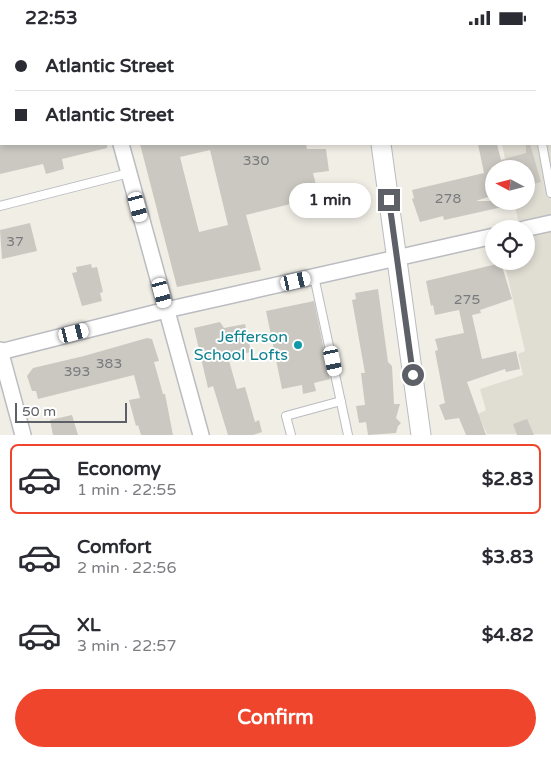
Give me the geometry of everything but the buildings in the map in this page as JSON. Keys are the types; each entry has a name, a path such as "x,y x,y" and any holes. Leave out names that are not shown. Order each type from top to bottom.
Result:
{"street":[{"path":"121,145 201,435"},
{"path":"381,145 421,435"},
{"path":"535,227 551,223"},
{"path":"23,435 0,351 166,310 485,237"}],"lane":[{"path":"542,145 551,193"},
{"path":"0,206 129,173"},
{"path":"314,276 348,435"},
{"path":"291,435 286,416 341,401"}],"shaded area":[{"path":"502,145 551,145 551,434 487,434 478,414 486,410 480,389 523,375 518,354 525,351 506,270 535,270 535,220 518,220 516,210 535,210 535,160 505,160"}],"place":[{"name":"Jefferson School Lofts","path":"298,345"}],"route":[{"path":"389,200 413,375"}]}
